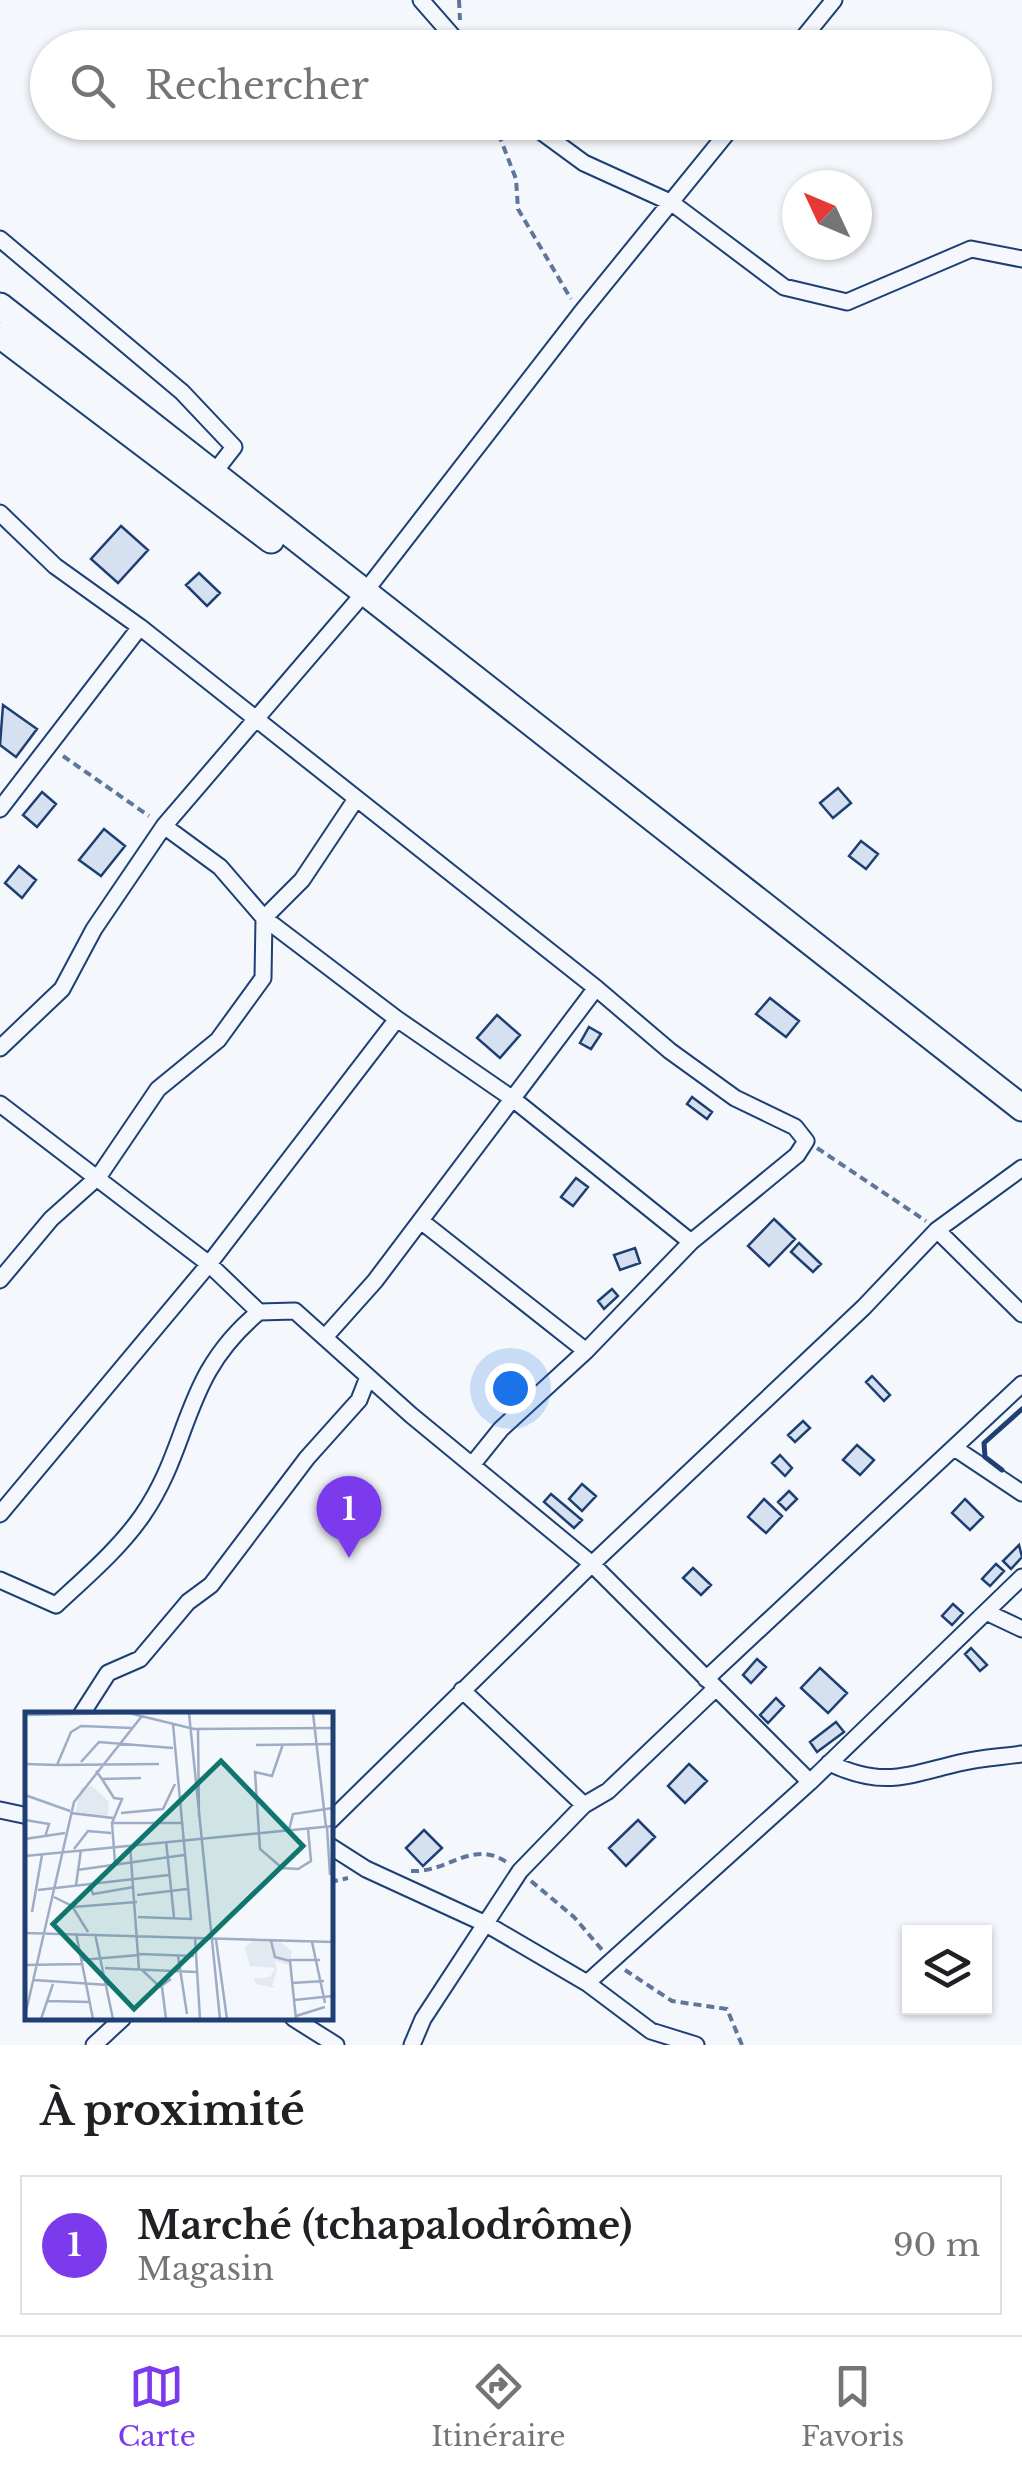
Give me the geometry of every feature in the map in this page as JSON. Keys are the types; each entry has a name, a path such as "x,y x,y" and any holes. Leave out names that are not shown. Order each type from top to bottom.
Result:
{"main road":[{"path":"0,306 1022,1126"},
{"path":"0,336 360,598 1022,1108"}],"street":[{"path":"422,0 448,30"},
{"path":"810,30 834,0"},
{"path":"552,140 584,164 672,203 784,287 847,302 971,249 1022,259"},
{"path":"0,1048 62,990 94,929 164,826 360,598 580,314 722,140"},
{"path":"0,240 182,392 234,447 213,474"},
{"path":"0,513 55,566 140,627 670,1051 735,1098 795,1127 806,1141 797,1155 690,1242 586,1352 502,1429 472,1465"},
{"path":"0,810 46,744 140,627"},
{"path":"0,1280 51,1219 98,1176 158,1089 218,1040 262,978 264,918 302,880 356,799"},
{"path":"164,826 220,867 264,918 397,1020 513,1099 690,1242"},
{"path":"324,1337 421,1221 596,988"},
{"path":"0,1514 209,1264 397,1020"},
{"path":"0,1104 209,1264 260,1312"},
{"path":"332,1820 592,1564 864,1307 937,1230 1022,1168"},
{"path":"421,1221 586,1352"},
{"path":"937,1230 1022,1314"},
{"path":"0,1580 56,1605 98,1566 143,1515 193,1395 230,1336 260,1312 296,1310 368,1377 592,1564 810,1782"},
{"path":"83,1712 108,1673 140,1659 188,1602 212,1585 307,1458 359,1400 368,1377"},
{"path":"412,2045 423,2019 520,1872 584,1804 608,1791 711,1684 1022,1384"},
{"path":"956,1448 1022,1493"},
{"path":"588,1983 810,1782 1022,1577"},
{"path":"986,1612 1022,1629"},
{"path":"462,1690 584,1804"},
{"path":"829,1764 857,1776 898,1779 960,1763 1022,1754"},
{"path":"332,1847 366,1869 488,1924 588,1983 651,2031 696,2045"},
{"path":"94,2045 121,2020"},
{"path":"297,2020 336,2045"}],"path":[{"path":"501,140 516,180 518,209 580,314"},
{"path":"46,744 164,826"},
{"path":"806,1141 937,1230"},
{"path":"332,1883 366,1869 429,1872 466,1852 493,1852 574,1917 612,1961 672,2002 728,2009 742,2045"}],"building":[{"path":"121,526 148,550 118,583 91,559"},
{"path":"199,573 220,593 207,606 186,585"},
{"path":"3,705 37,729 16,757 0,745"},
{"path":"838,788 851,803 833,818 820,803"},
{"path":"42,792 56,804 37,827 23,815"},
{"path":"104,829 125,846 101,876 79,860"},
{"path":"861,841 878,854 866,869 849,856"},
{"path":"19,866 36,880 22,898 5,883"},
{"path":"770,998 799,1021 786,1037 756,1014"},
{"path":"497,1015 520,1035 500,1058 477,1038"},
{"path":"589,1027 601,1034 591,1049 580,1043"},
{"path":"692,1097 712,1112 707,1119 687,1104"},
{"path":"576,1178 588,1187 573,1206 561,1197"},
{"path":"774,1219 795,1239 769,1266 748,1246"},
{"path":"799,1243 821,1264 813,1272 791,1252"},
{"path":"635,1248 640,1263 620,1270 614,1255"},
{"path":"612,1289 618,1296 604,1309 598,1301"},
{"path":"872,1376 890,1395 884,1401 866,1382"},
{"path":"803,1421 810,1428 795,1442 788,1435"},
{"path":"857,1445 874,1460 860,1475 843,1460"},
{"path":"780,1455 792,1468 785,1476 772,1463"},
{"path":"582,1484 596,1496 582,1511 569,1499"},
{"path":"789,1491 797,1499 786,1510 778,1502"},
{"path":"551,1494 582,1520 574,1528 544,1502"},
{"path":"764,1499 782,1516 766,1533 748,1517"},
{"path":"965,1499 983,1517 970,1530 952,1513"},
{"path":"1019,1545 1022,1557 1011,1569 1003,1561"},
{"path":"996,1564 1004,1571 990,1586 982,1579"},
{"path":"693,1568 711,1585 701,1595 683,1578"},
{"path":"953,1604 963,1613 952,1625 942,1616"},
{"path":"971,1648 987,1665 980,1671 965,1654"},
{"path":"757,1659 766,1667 751,1683 743,1675"},
{"path":"820,1668 847,1693 828,1713 801,1688"},
{"path":"776,1698 784,1706 768,1723 760,1715"},
{"path":"836,1722 844,1732 817,1752 810,1742"},
{"path":"689,1764 707,1781 685,1803 668,1786"},
{"path":"638,1820 655,1837 626,1866 609,1848"},
{"path":"424,1830 442,1848 423,1866 406,1848"}],"wall":[{"path":"1002,1470 985,1457 984,1443 1022,1409"}],"place":[{"name":"Marché (tchapalodrôme)","path":"349,1558"}]}
